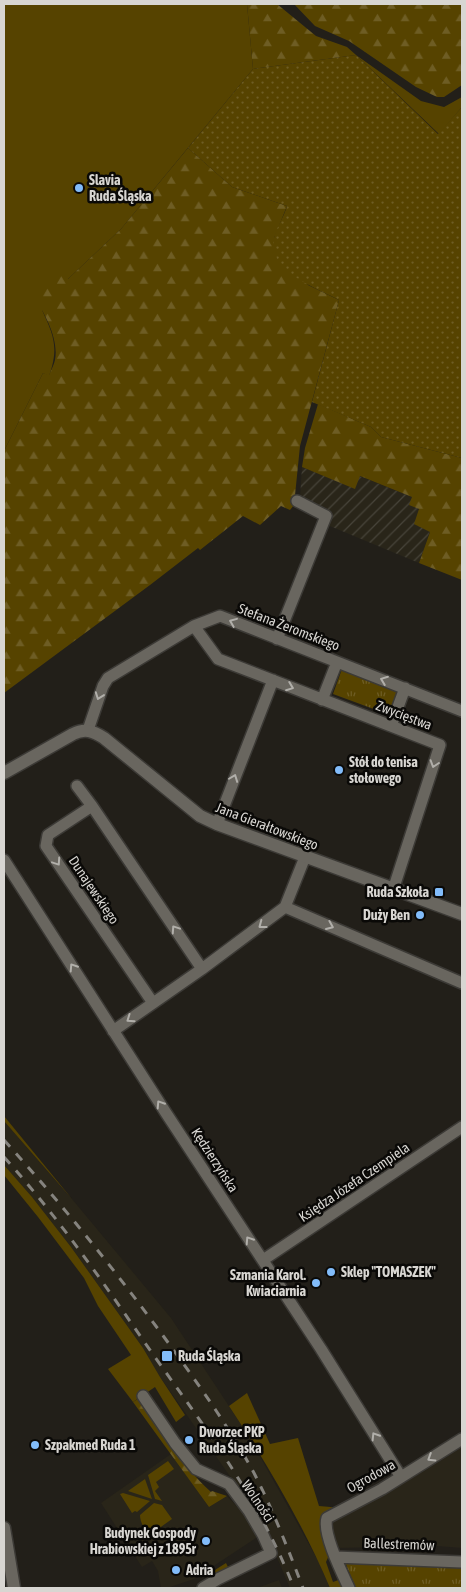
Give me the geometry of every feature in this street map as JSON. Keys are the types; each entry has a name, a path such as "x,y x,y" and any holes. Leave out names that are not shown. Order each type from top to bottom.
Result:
{"street":[{"path":"277,639 326,516 297,501"},
{"name":"Stefana Żeromskiego","path":"88,730 102,686 108,678 194,626 220,616 462,710"},
{"name":"Zwycięstwa","path":"194,626 218,659 440,745 394,888"},
{"path":"322,700 337,662"},
{"path":"217,824 273,680"},
{"path":"391,726 405,688"},
{"path":"4,773 73,734 88,730"},
{"name":"Jana Gierałtowskiego","path":"88,730 96,732 104,738 200,816 217,824 462,914"},
{"path":"77,786 202,969"},
{"name":"Dunajewskiego","path":"92,806 48,835 46,846 153,1003"},
{"path":"113,1031 202,969 285,907 306,857"},
{"name":"Kędzierzyńska","path":"4,860 113,1031 321,1349 400,1477"},
{"path":"285,907 462,983"},
{"name":"Księdza Józefa Czempiela","path":"263,1260 462,1127"},
{"name":"Wolności","path":"144,1396 175,1443 196,1469 229,1484 249,1511 271,1553 203,1588"},
{"name":"Ogrodowa","path":"335,1556 326,1524 327,1518 400,1477 462,1438"},
{"path":"4,1528 14,1588"},
{"path":"335,1556 349,1588"},
{"name":"Ballestremów","path":"335,1556 462,1562"}],"shaded area":[{"path":"302,467 354,488 359,476 412,497 430,531 419,563 325,524 300,499"},
{"path":"4,1121 171,1318 248,1435 320,1564 330,1588 290,1588 270,1541 241,1492 160,1377 143,1348 71,1247 4,1165"},
{"path":"462,1447 462,1548 437,1546 335,1548 332,1519 426,1470"},
{"path":"171,1454 209,1507 227,1496 245,1515 256,1533 256,1538 194,1579 167,1588 161,1588 158,1571 152,1561 142,1567 101,1503"},
{"path":"279,1580 282,1588 257,1588"}],"green space":[{"name":"Slavia Ruda Śląska","path":"4,4 247,4 253,69 121,229 68,279 42,310 50,327 54,342 52,366 49,376 43,373 4,451"},
{"path":"247,4 277,4 316,36 347,47 356,55 253,69"},
{"path":"294,4 462,4 462,85 444,97 437,97 416,87 349,41 315,26"},
{"path":"356,55 421,101 444,107 462,97 462,107 439,134"},
{"path":"356,55 438,134 462,107 462,458 381,437 371,427 312,402 339,300 295,277 278,260 274,250 274,238 287,206 232,187 188,148 253,69"},
{"path":"188,148 232,187 287,206 274,238 308,285 339,300 300,446 294,505 290,510 281,506 260,525 243,516 200,550 198,548 4,693 4,451 43,373 49,375 55,362 56,352 50,327 34,297 58,274 68,279 121,229"},
{"path":"318,404 371,427 381,437 462,458 462,580 419,563 430,532 414,524 419,509 409,505 412,497 360,476 355,489 302,467 305,448"},
{"path":"342,669 398,690 390,715 333,694"},
{"path":"4,1116 72,1199 4,1121"},
{"path":"4,1165 71,1247 143,1348 185,1415 176,1422 155,1387 133,1402 108,1369 131,1355 98,1306 84,1278 4,1175"},
{"path":"247,1393 270,1444 298,1438 319,1506 342,1508 325,1516 331,1551 326,1562 333,1582 341,1579 345,1588 330,1588 284,1495 229,1406"},
{"path":"141,1397 190,1471 211,1492 227,1496 209,1507 133,1402"},
{"path":"168,1461 174,1469 156,1482 159,1487 155,1491 162,1501 155,1499 148,1475"},
{"path":"145,1479 152,1499 128,1491"},
{"path":"123,1493 150,1501 137,1512 132,1513 120,1494"},
{"path":"154,1503 162,1505 172,1519 151,1534 143,1526 140,1515"},
{"path":"344,1560 462,1564 462,1588 356,1588"},
{"path":"226,1563 229,1569 207,1579 207,1575"}],"railway":[{"path":"4,1140 106,1261 164,1337 211,1404 254,1473 280,1530 303,1588"},
{"path":"4,1157 81,1252 212,1438 265,1525 294,1588"}],"place":[{"name":"Slavia Ruda Śląska","path":"79,188"},
{"name":"Stół do tenisa stołowego","path":"339,770"},
{"name":"Ruda Szkoła","path":"439,892"},
{"name":"Duży Ben","path":"420,915"},
{"name":"Sklep \"TOMASZEK\"","path":"331,1272"},
{"name":"Szmania Karol. Kwiaciarnia","path":"316,1283"},
{"name":"Ruda Śląska","path":"167,1356"},
{"name":"Dworzec PKP Ruda Śląska","path":"189,1440"},
{"name":"Szpakmed Ruda 1","path":"35,1445"},
{"name":"Budynek Gospody Hrabiowskiej z 1895r","path":"206,1541"},
{"name":"Adria","path":"176,1570"}]}
